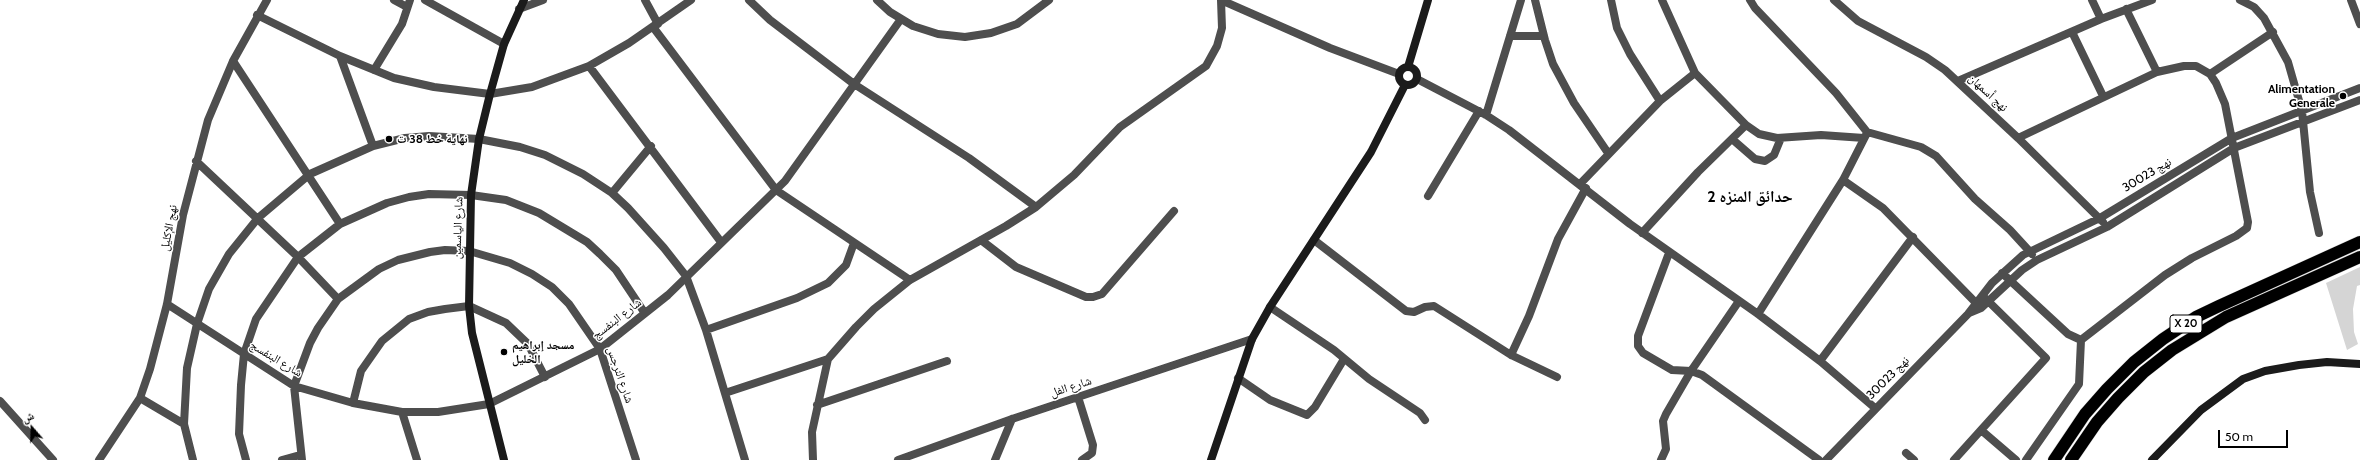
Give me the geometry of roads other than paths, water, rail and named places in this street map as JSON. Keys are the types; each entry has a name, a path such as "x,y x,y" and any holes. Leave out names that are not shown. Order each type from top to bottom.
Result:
{"highway":[{"name":"X 20","path":"2054,460 2085,414 2107,388 2134,362 2163,339 2196,317 2360,242"},
{"name":"X 20","path":"2071,460 2098,422 2118,398 2144,372 2172,350 2226,317 2360,257"}],"street":[{"name":"نهج الإكليل","path":"99,460 140,398 166,304 183,215 208,120 233,61 257,15 267,0"},
{"path":"374,70 402,24 409,4 394,0"},
{"path":"425,0 504,44"},
{"name":"شارع الياسمين","path":"504,460 472,333 469,306 471,195 478,139 490,94 504,44 524,0"},
{"path":"519,9 543,0"},
{"path":"645,0 655,26 776,190 910,280"},
{"path":"257,15 340,56 394,78 434,87 490,94 532,87 589,66 655,26 691,0"},
{"path":"749,0 770,20 854,84 969,158 1036,207"},
{"path":"877,0 901,19 938,34 978,36 1017,24 1049,0"},
{"path":"813,460 812,432 816,405 828,359 874,309 910,280 1036,207 1074,175 1120,127 1206,66 1217,46 1222,28 1221,0 1330,48 1399,74"},
{"path":"1408,67 1428,0"},
{"path":"1428,196 1482,113 1510,36 1521,0"},
{"path":"1535,0 1544,36 1554,64 1574,103 1608,153"},
{"path":"1611,0 1617,28 1626,48 1660,101"},
{"path":"1662,0 1695,73 1746,125 1759,134 1781,138 1821,135 1866,135 1921,147 1936,156 1975,199 2030,251 2037,260"},
{"path":"1750,0 1755,8 1836,93 1866,135"},
{"name":"نهج أسمهان","path":"1834,0 1858,21 1926,57 1958,81 2100,218 2107,227"},
{"path":"2092,0 2101,19"},
{"path":"1958,81 2101,19 2152,0"},
{"path":"2240,0 2259,12 2273,32 2288,62 2302,111 2310,192 2320,233"},
{"path":"2351,0 2360,24"},
{"path":"2126,9 2157,72"},
{"name":"شارع البنفسج","path":"166,304 294,386 353,403 402,412 438,412 490,404 600,349 644,312 668,295 776,190 808,150 901,19"},
{"path":"2072,32 2103,96"},
{"path":"2210,74 2273,32"},
{"path":"1510,36 1544,36"},
{"path":"340,56 373,146"},
{"path":"233,61 310,174 340,224"},
{"path":"589,66 651,146 721,242"},
{"path":"2018,138 2103,96 2157,72 2184,66 2196,66 2210,74 2216,83 2225,104 2248,222 2247,228 2165,275 2081,340 2079,384 2026,460"},
{"path":"1408,67 1416,71 1417,79 1412,85 1404,86 1399,81 1399,74 1402,68 1408,67"},
{"path":"1511,355 1529,316 1558,239 1583,186 1608,153 1660,101 1695,73"},
{"path":"1417,79 1482,113 1509,130 1642,233 1758,314 1820,361 1875,408"},
{"path":"1211,460 1252,339 1270,307 1371,152 1404,86"},
{"name":"نهج 30023","path":"1978,305 1982,294 2002,273 2030,251 2100,218 2232,138 2360,88"},
{"name":"نهج 30023","path":"1826,460 1968,314 1978,305 1988,301 2009,281 2037,260 2107,227 2234,148 2360,100"},
{"path":"1642,233 1698,172 1746,125"},
{"path":"1758,314 1842,180 1866,135"},
{"path":"193,460 184,424 187,368 197,324 210,289 229,254 258,218 310,174 373,146 417,137 478,139 520,147 545,155 563,163 612,193 644,225 686,276 706,330 745,460"},
{"path":"1732,139 1755,159 1765,161 1774,155 1781,138"},
{"path":"612,193 651,146"},
{"path":"196,161 258,218 338,299"},
{"path":"1842,180 1884,208 1978,305"},
{"path":"246,460 239,434 244,354 256,319 298,257 340,224 366,211 408,197 429,194 471,195 506,200 534,210 587,242 616,270 644,312"},
{"path":"981,240 1016,267 1086,297 1093,297 1102,294 1174,211"},
{"path":"1820,361 1913,237"},
{"path":"1314,240 1406,310 1414,312 1425,307 1434,306 1511,355 1557,377"},
{"path":"706,330 797,298 828,283 846,265 854,243"},
{"name":"شارع النرجس","path":"301,457 294,386 310,343 338,299 379,269 398,260 430,252 469,251 510,263 532,274 552,287 581,318 600,349 636,460"},
{"path":"1669,253 1637,341 1643,353 1672,370 1691,371 1702,375 1733,396 1819,460"},
{"path":"2002,273 2068,334 2081,340"},
{"path":"1954,460 2046,358 1982,294"},
{"path":"1661,460 1666,449 1663,421 1691,371 1739,301"},
{"path":"353,403 361,371 382,341 398,326 428,312 469,306 494,316 519,335 534,353 545,377"},
{"path":"1270,307 1294,322 1370,380 1420,413 1425,420"},
{"name":"شارع الفل","path":"898,460 1012,419 1252,339"},
{"path":"725,394 828,359"},
{"path":"1238,378 1270,400 1307,415 1315,407 1344,359"},
{"path":"816,405 947,361"},
{"path":"2152,460 2201,410 2243,379 2265,371 2300,365 2327,362 2360,364"},
{"path":"1078,397 1094,445 1092,453 1082,460"},
{"path":"140,398 184,424"},
{"path":"0,401 53,460"},
{"path":"402,412 417,460"},
{"path":"996,460 1012,419"},
{"path":"1981,430 2016,460"},
{"path":"1906,453 1914,460"},
{"path":"282,460 301,457"}],"place":[{"name":"Alimentation Generale","path":"2343,96"},
{"name":"نهاية خط 38 ت","path":"389,139"},
{"name":"مسجد إبراهيم الخليل","path":"504,352"}],"district":[{"name":"حدائق المنزه 2","path":"1750,197"}]}
